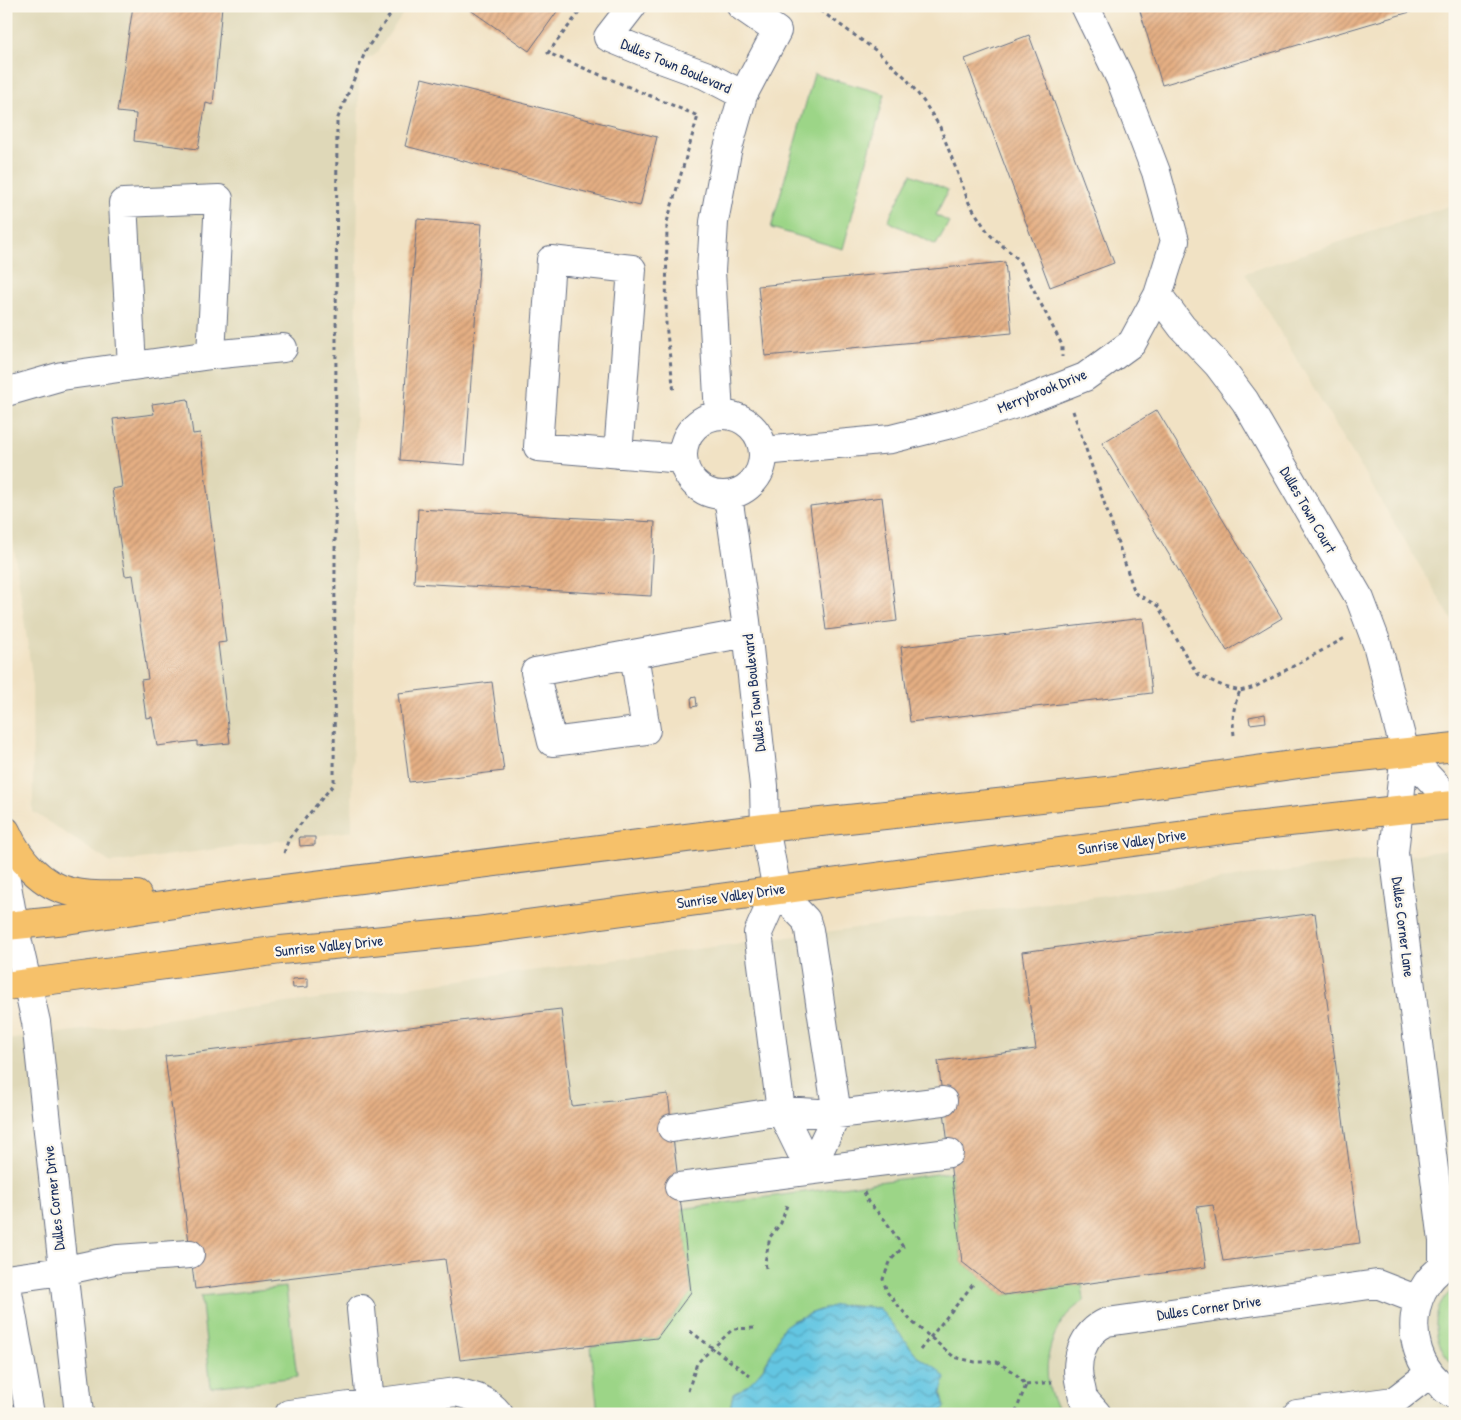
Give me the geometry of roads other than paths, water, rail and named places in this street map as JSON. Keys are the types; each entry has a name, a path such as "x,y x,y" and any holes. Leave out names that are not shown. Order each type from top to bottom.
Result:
{"main road":[{"path":"10,926 66,920 251,893 765,828 1106,790 1251,770 1455,747"},
{"name":"Sunrise Valley Drive","path":"17,985 280,950 476,931 1227,829 1455,805"},
{"path":"6,831 21,856 34,872 52,884 70,892 94,896 251,893"}],"street":[{"name":"Dulles Town Boulevard","path":"632,6 608,37 705,75 743,95"},
{"name":"Dulles Town Boulevard","path":"719,415 711,271 714,232 727,152 743,95 777,31 742,6"},
{"name":"Merrybrook Drive","path":"764,451 891,439 951,424 1026,401 1085,377 1132,343 1158,295 1175,241 1156,172 1124,87 1085,6"},
{"path":"132,366 123,203 218,199 212,355"},
{"path":"618,454 632,268 551,260 538,447 683,460"},
{"name":"Dulles Town Court","path":"1158,295 1182,327 1218,365 1245,401 1360,599 1377,644 1405,752"},
{"path":"6,392 62,376 212,355 283,348"},
{"path":"719,415 732,415 744,420 754,428 761,439 764,451 764,464 751,485 740,492 728,496 715,495 703,491 686,472 683,460 688,434 696,425 707,418 719,415"},
{"name":"Dulles Town Boulevard","path":"728,496 747,633 764,786 765,828 777,890"},
{"path":"634,654 747,633"},
{"path":"1405,752 1455,805"},
{"name":"Dulles Corner Lane","path":"1405,752 1394,853 1445,1172 1443,1241 1449,1263"},
{"name":"Dulles Corner Drive","path":"6,880 17,985 36,1022 78,1414"},
{"path":"777,890 806,920 809,930 837,1114 797,1172 781,1110 758,932 777,890"},
{"path":"672,1128 781,1110 837,1114 943,1101"},
{"path":"679,1187 949,1153"},
{"path":"30,1414 6,1280 118,1259 190,1254"},
{"path":"1449,1263 1428,1281 1418,1300 1413,1325 1417,1351 1429,1374 1448,1392 1455,1395"},
{"name":"Dulles Corner Drive","path":"1097,1414 1084,1398 1078,1370 1079,1359 1090,1333 1098,1326 1107,1322 1377,1284 1418,1300"},
{"path":"361,1309 370,1403"},
{"path":"1297,1414 1394,1401 1429,1374"},
{"path":"289,1414 456,1392 477,1397 493,1406 499,1414"}],"water":[{"path":"835,1305 879,1308 919,1358 935,1367 945,1378 941,1392 945,1407 939,1414 729,1414 733,1394 753,1380 763,1368 783,1328 800,1318"}]}
